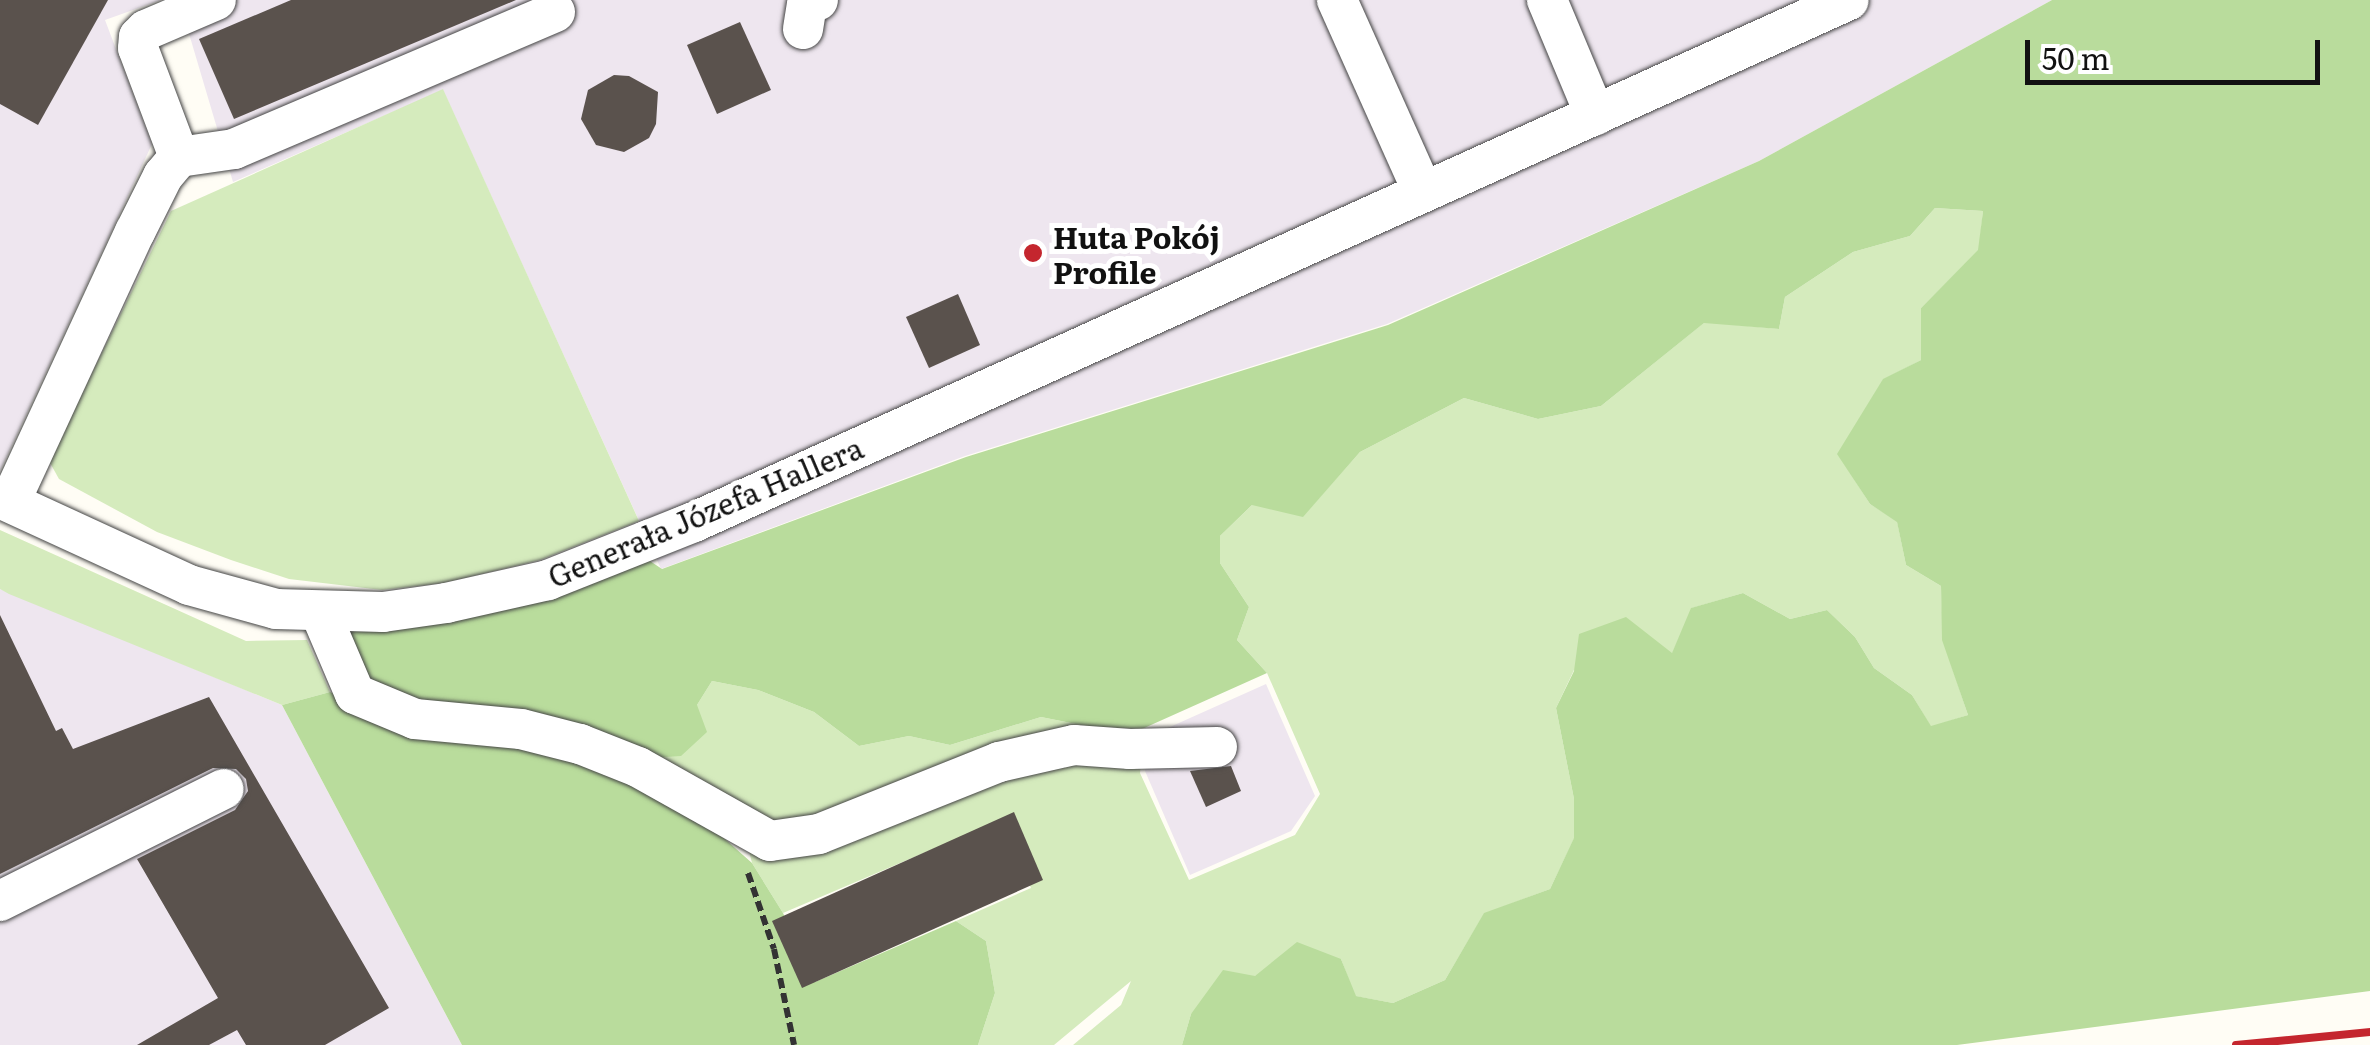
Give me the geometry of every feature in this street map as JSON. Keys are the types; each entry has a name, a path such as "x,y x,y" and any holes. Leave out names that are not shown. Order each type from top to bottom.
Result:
{"street":[{"path":"179,157 138,48 139,38 216,0"},
{"path":"1337,0 1423,192"},
{"path":"1547,0 1596,114"},
{"name":"Generała Józefa Hallera","path":"5,500 189,585 276,609 383,612 446,604 548,580 694,522 1849,0"},
{"path":"5,500 163,176 179,157 234,149 555,12"},
{"path":"320,612 355,694 415,719 521,729 580,744 638,767 770,841 819,834 998,762 1074,744 1130,750 1218,747"},
{"path":"0,901 224,790"}],"path":[{"path":"729,819 774,949 794,1045"}],"shaded area":[{"path":"0,0 161,0 105,20 152,144 0,471"},
{"name":"Huta Pokój Profile","path":"179,0 2052,0 1759,161 1387,324 965,456 661,569 443,90 233,182"},
{"path":"0,589 282,705 462,1045 0,1045"},
{"path":"1266,684 1315,796 1291,831 1190,875 1145,771 1152,735"}],"green space":[{"path":"2052,0 2370,0 2370,991 1957,1045 1182,1045 1191,1014 1223,970 1255,976 1297,942 1341,959 1356,996 1393,1003 1445,980 1484,913 1550,889 1574,838 1574,799 1556,708 1574,671 1579,634 1626,617 1672,653 1691,608 1743,593 1790,619 1827,610 1855,637 1874,668 1912,695 1931,726 1968,715 1942,640 1941,586 1906,565 1897,522 1870,504 1837,454 1883,379 1921,360 1921,308 1978,250 1983,211 1935,208 1910,236 1853,252 1785,297 1779,329 1704,323 1601,406 1538,419 1464,398 1360,452 1303,517 1252,505 1220,536 1220,563 1249,607 1237,640 1267,673 1142,729 1091,727 1041,717 950,745 909,736 859,746 814,712 758,690 712,681 697,705 707,732 681,756 648,758 419,710 367,688 337,622 644,557 662,569 966,457 1388,325 1759,161"},
{"path":"443,89 639,521 540,560 444,583 382,590 289,579 231,560 157,532 59,479 49,461 171,211"},
{"path":"1935,208 1983,211 1979,250 1921,308 1921,360 1883,380 1838,454 1870,504 1897,521 1906,565 1941,586 1943,640 1968,715 1931,727 1912,695 1874,668 1855,637 1827,610 1790,619 1743,593 1692,608 1672,654 1574,670 1556,708 1574,799 1574,839 1550,889 1484,914 1445,980 1393,1003 1355,996 1341,959 1255,976 1191,1014 1182,1045 1073,1045 1121,1005 1131,981 1054,1045 978,1045 995,993 986,941 956,921 1031,888 1001,820 783,913 752,863 746,839 1001,770 1142,756 1140,773 1189,880 1295,835 1320,794 1267,673 1237,640 1249,607 1220,563 1220,536 1253,504 1303,516 1360,452 1464,398 1538,419 1601,406 1705,322 1779,329 1785,297 1853,252 1910,236"},
{"path":"0,530 246,641 307,640 330,692 282,705 9,594 0,589"},
{"path":"712,681 758,690 814,712 859,746 909,736 950,745 1041,717 1091,727 820,819 777,823 648,758 697,705"},
{"path":"330,692 349,701 521,738 691,809 752,863 783,913 815,982 956,921 986,941 995,993 978,1045 462,1045 282,705"}],"building":[{"path":"0,0 108,0 38,125 0,104"},
{"path":"291,0 516,0 234,119 199,39"},
{"path":"740,22 771,90 717,114 687,45"},
{"path":"614,75 629,76 658,92 656,124 649,138 624,152 596,145 581,119 588,90"},
{"path":"958,294 980,345 929,368 906,317"},
{"path":"0,615 56,731 62,728 73,749 209,697 389,1008 325,1045 246,1045 237,1030 209,1045 137,1045 218,998 137,859 235,810 248,791 246,779 236,769 213,768 0,874"},
{"path":"1231,766 1241,791 1206,807 1190,771"},
{"path":"1014,812 1043,880 802,988 772,921"}],"railway":[{"path":"2236,1045 2370,1032"}],"place":[{"name":"Huta Pokój Profile","path":"1033,253"}]}
